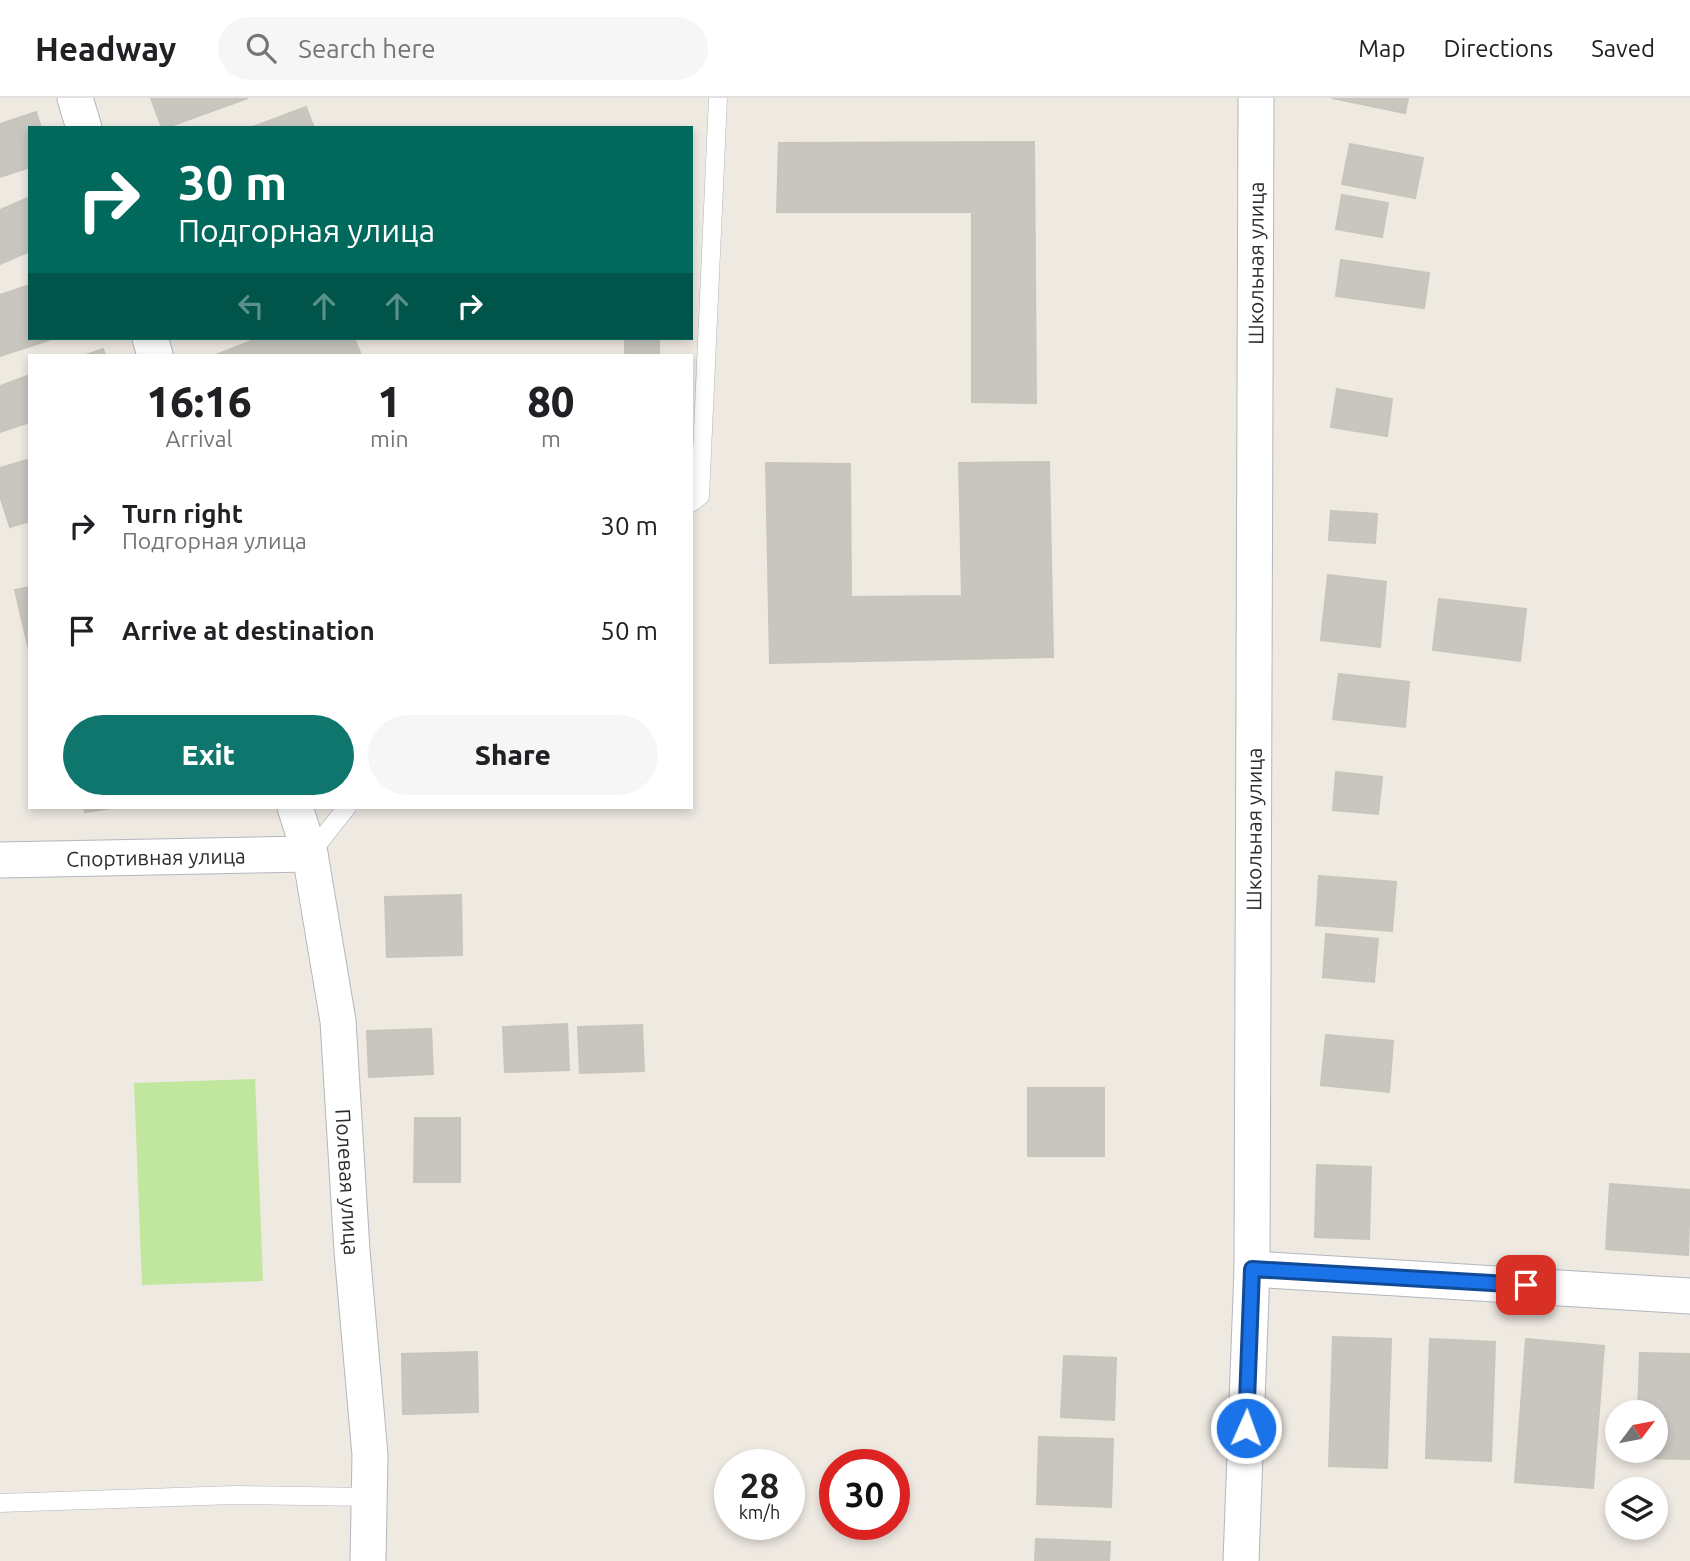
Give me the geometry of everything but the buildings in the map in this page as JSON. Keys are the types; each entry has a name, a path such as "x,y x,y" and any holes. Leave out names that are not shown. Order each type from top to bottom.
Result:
{"street":[{"path":"75,98 84,126"},
{"name":"Школьная улица","path":"1241,1561 1252,1269 1256,98"},
{"name":"Полевая улица","path":"296,809 310,854 338,1021 352,1251 370,1455 368,1561"},
{"name":"Спортивная улица","path":"0,860 310,854"},
{"path":"1252,1269 1690,1296"}],"lane":[{"path":"693,501 700,496 719,98"},
{"path":"310,854 345,809"},
{"path":"0,1503 234,1495 369,1497"}],"green space":[{"path":"255,1079 263,1281 142,1285 134,1083"}],"route":[{"path":"1246,1428 1252,1269 1526,1285"}]}
